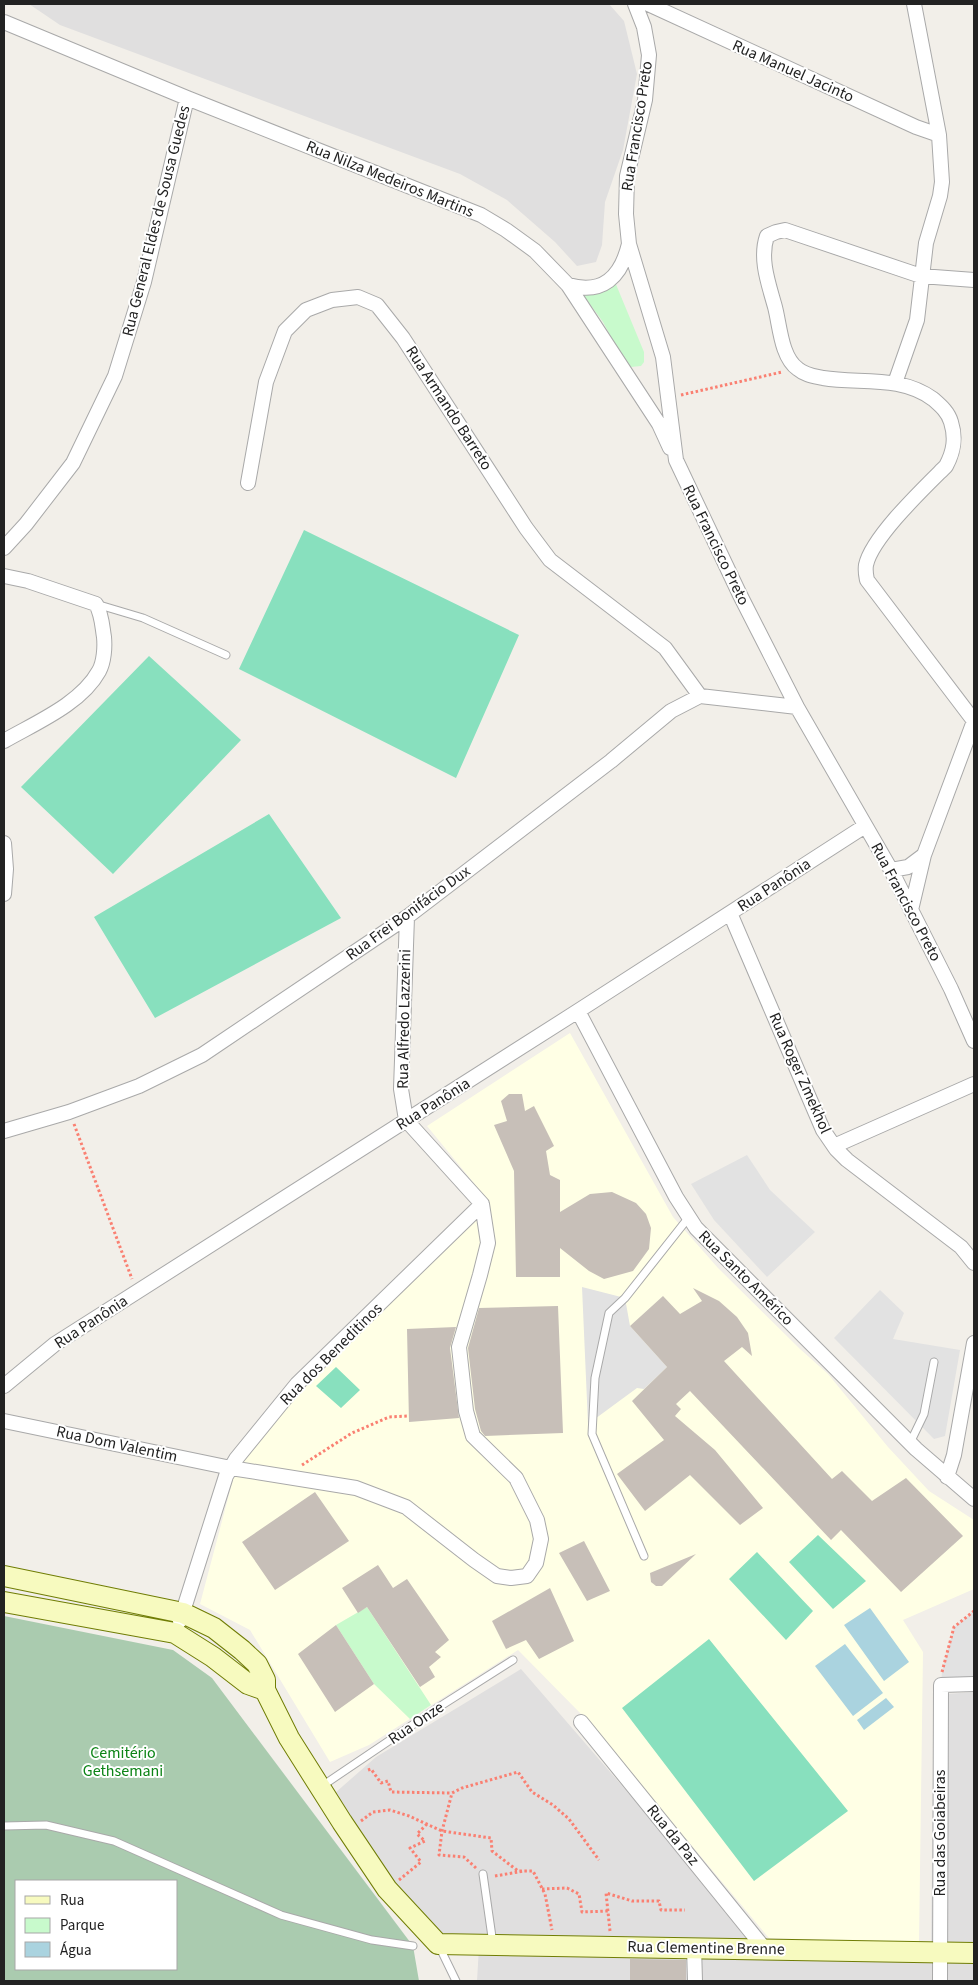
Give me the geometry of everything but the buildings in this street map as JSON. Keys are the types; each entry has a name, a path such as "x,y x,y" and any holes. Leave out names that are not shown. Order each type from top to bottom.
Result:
{"street":[{"name":"Rua Francisco Preto","path":"635,4 644,27 649,55 644,100 627,176 626,214 629,244 663,357 676,460 740,595 798,706 891,870 951,989 974,1042"},
{"name":"Rua Manuel Jacinto","path":"648,4 916,127 940,135"},
{"path":"896,383 916,320 926,243 940,196 942,182 940,135 914,4"},
{"name":"Rua Nilza Medeiros Martins","path":"5,21 187,98 481,215 535,251 568,285 659,424 676,460"},
{"name":"Rua General Eldes de Sousa Guedes","path":"4,548 26,524 73,463 115,376 144,282 187,98"},
{"path":"911,910 924,855 974,721 867,580 865,572 866,563 890,525 917,494 946,466 952,456 954,431 949,416 940,405 923,394 896,383 869,380 836,380 804,373 796,368 789,360 767,276 764,246 767,236 785,230 921,276 974,280"},
{"path":"568,285 579,288 606,283 615,276 621,267 629,244"},
{"name":"Rua Armando Barreto","path":"248,483 266,382 285,331 306,310 332,300 358,297 377,305 403,338 526,528 550,560 665,648 700,696"},
{"path":"4,576 28,581 96,604 102,614 104,645 100,670 88,687 74,700 4,741"},
{"path":"700,696 798,706"},
{"name":"Rua Frei Bonifácio Dux","path":"4,1131 69,1112 139,1086 202,1055 407,917 610,761 671,711 700,696"},
{"name":"Rua Panônia","path":"4,1386 55,1344 578,1012 865,826"},
{"path":"4,843 6,869 4,894"},
{"path":"891,870 908,867 924,855"},
{"path":"908,867 914,877 916,889"},
{"name":"Rua Roger Zmekhol","path":"730,913 823,1130 834,1146 847,1160 961,1247 974,1264"},
{"name":"Rua Alfredo Lazzerini","path":"406,1120 401,1089 407,917"},
{"name":"Rua Santo Américo","path":"578,1012 676,1196 696,1228 910,1443 974,1499"},
{"path":"834,1146 974,1084"},
{"path":"406,1120 482,1204"},
{"name":"Rua dos Beneditinos","path":"175,1633 184,1613 226,1476 236,1458 297,1384 482,1204"},
{"name":"Rua Dom Valentim","path":"4,1421 231,1468 356,1488 406,1507 497,1576 511,1578 528,1576 536,1563 541,1539 537,1520 516,1478 473,1436 466,1411 459,1346 488,1243 482,1204"},
{"path":"947,1477 954,1455 974,1343"},
{"path":"4,1576 184,1613 214,1628 257,1664 265,1680 265,1690 289,1738 320,1788 387,1890 438,1944"},
{"path":"4,1602 175,1633 213,1657 248,1684 265,1690"},
{"path":"941,1685 974,1684"},
{"name":"Rua das Goiabeiras","path":"940,1981 941,1685"},
{"name":"Rua da Paz","path":"581,1722 764,1948"},
{"name":"Rua Clementine Brenne","path":"438,1944 974,1953"},
{"path":"694,1947 695,1981"}],"lane":[{"path":"96,604 142,618 226,655"},
{"path":"644,1556 592,1434 595,1378 609,1313 625,1298 689,1217"},
{"path":"910,1443 924,1414 934,1362"},
{"name":"Rua Onze","path":"320,1788 513,1660"},
{"path":"4,1826 46,1825 114,1841 281,1914 372,1940 413,1946"},
{"path":"484,1874 493,1945"},
{"path":"438,1944 456,1981"}],"path":[{"path":"668,398 796,368"},
{"path":"69,1112 137,1292"},
{"path":"289,1476 294,1470 352,1433 388,1417 409,1416"},
{"path":"941,1685 942,1671 954,1627 974,1611"},
{"path":"363,1773 370,1769 381,1783 388,1780 391,1792 452,1793 462,1788 518,1772 532,1792 553,1805 569,1819 598,1860"},
{"path":"452,1793 442,1832 439,1854 464,1857 484,1874 496,1876 524,1871"},
{"path":"348,1831 373,1812 390,1810 409,1816 442,1832 491,1838 492,1851 518,1871 532,1871 545,1894 556,1946"},
{"path":"387,1890 421,1862 410,1848 425,1841 417,1834 427,1824"},
{"path":"542,1889 567,1888 579,1894 582,1912 608,1911"},
{"path":"611,1946 606,1893 632,1901 659,1901 661,1910 685,1910"}],"shaded area":[{"path":"29,4 609,4 624,21 637,74 623,150 605,202 602,245 596,262 577,266 555,242 507,200 460,174 60,25"},
{"path":"570,1033 673,1217 718,1268 828,1374 888,1447 929,1491 974,1520 974,1589 903,1620 923,1652 919,1943 769,1938 584,1717 518,1650 369,1745 330,1762 250,1630 200,1604 235,1472 303,1388 487,1210 482,1193 427,1126"},
{"path":"747,1155 770,1190 815,1232 767,1277 714,1220 691,1184"},
{"path":"582,1287 625,1298 630,1326 667,1367 644,1389 637,1388 588,1424"},
{"path":"880,1290 904,1313 893,1339 960,1350 945,1436 934,1439 834,1338"},
{"path":"974,1611 974,1685 941,1685 942,1671 954,1627"},
{"path":"521,1669 765,1951 931,1956 933,1769 945,1694 974,1692 974,1981 477,1981 479,1947 464,1947 431,1926 355,1834 335,1793 376,1757"}],"green space":[{"path":"615,282 644,352 644,362 641,366 631,367 620,354 603,322 581,292"},
{"path":"304,530 519,635 456,778 239,669"},
{"path":"149,656 241,740 113,874 21,787"},
{"path":"269,814 341,918 155,1018 94,917"},
{"path":"336,1367 360,1390 341,1408 316,1386"},
{"path":"818,1535 866,1581 833,1609 789,1562"},
{"path":"757,1552 813,1611 786,1640 729,1579"},
{"path":"367,1607 431,1705 410,1719 374,1684 336,1625"},
{"name":"Cemitério Gethsemani","path":"4,1616 173,1650 212,1678 413,1946 419,1981 4,1981"},
{"path":"709,1639 848,1811 754,1881 622,1708"}],"water":[{"path":"870,1608 909,1662 884,1681 844,1625"},
{"path":"845,1644 883,1693 853,1716 815,1666"},
{"path":"886,1698 894,1707 864,1730 857,1720"}]}
